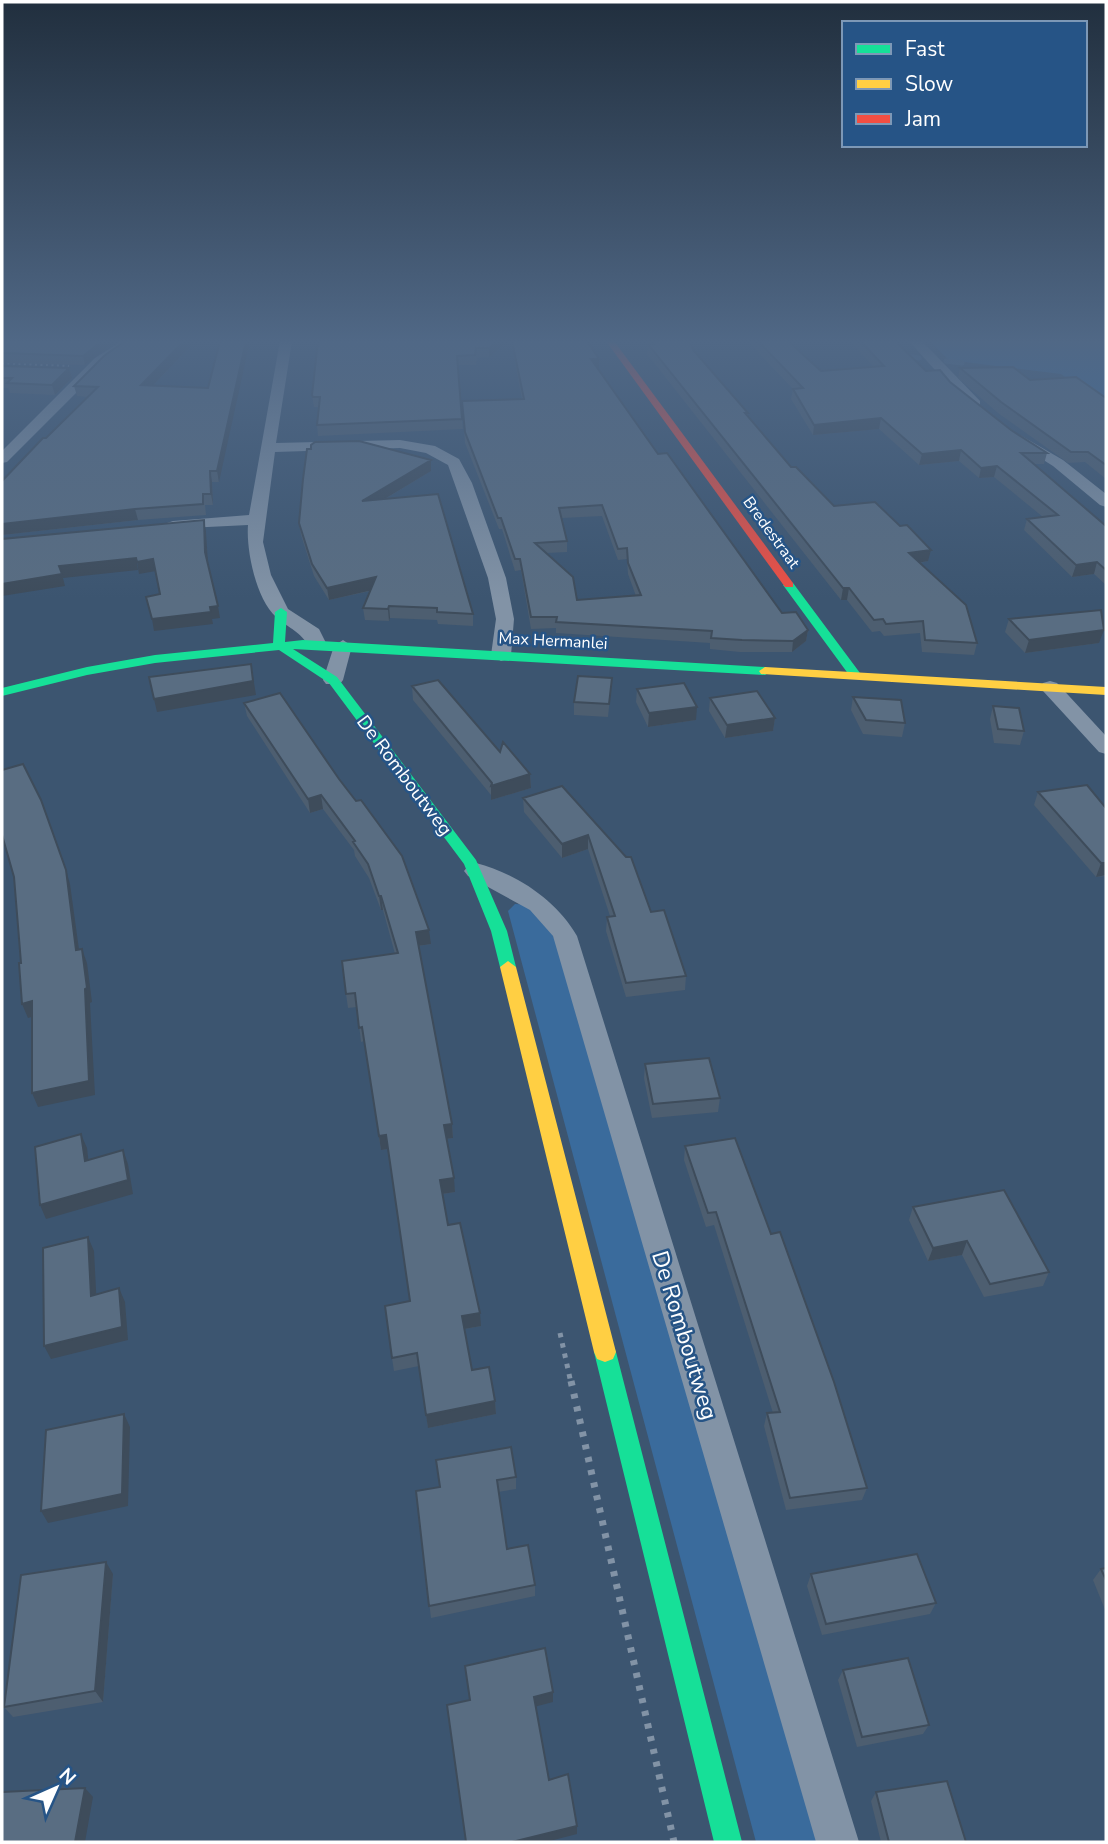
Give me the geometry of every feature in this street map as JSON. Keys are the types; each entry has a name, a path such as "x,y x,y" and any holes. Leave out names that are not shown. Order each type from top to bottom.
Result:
{"street":[{"path":"2,458 29,427"},
{"path":"271,427 257,519 257,559 281,612 313,633 318,645"},
{"name":"Bredestraat","path":"673,427 856,676"},
{"path":"1008,431 1059,463 1106,502"},
{"path":"268,447 400,444 430,449 454,462 497,578 505,619 501,655"},
{"path":"150,527 257,519"},
{"path":"279,645 281,612"},
{"name":"Max Hermanlei","path":"2,692 122,664 279,645 343,646 1106,691"},
{"name":"De Romboutweg","path":"279,645 333,680 476,871 502,944 727,1842"},
{"path":"333,680 343,646"},
{"path":"1050,687 1106,748"},
{"name":"De Romboutweg","path":"476,871 537,903 551,915 565,936 838,1842"}],"path":[{"path":"559,1331 674,1842"}],"shaded area":[{"path":"515,904 536,912 547,924 558,946 822,1842 756,1842 508,911"}],"building":[{"path":"57,427 227,427 217,471 210,471 211,494 203,494 203,504 2,524 2,481"},
{"path":"465,427 639,427 658,454 667,453 782,613 796,612 808,630 793,641 742,640 711,638 712,631 556,622 557,617 531,617 520,559 515,559","holes":["602,505 618,549 627,548 628,563 641,595 577,600 573,577 535,543 567,541 559,508"]},
{"path":"714,427 757,427 791,467 796,467 834,506 875,502 900,526 907,525 931,550 909,553 966,605 977,643 925,640 923,621 886,624 883,619 874,620 849,588 843,588"},
{"path":"891,427 1007,427 1047,453 1021,453 1106,526 1106,570 1097,562 1076,565 1027,519 1058,515 997,466 981,468 961,450 922,454"},
{"path":"1036,427 1106,427 1106,465 1088,452 1071,452"},
{"path":"359,441 431,460 362,501 438,494 473,614 437,612 437,608 363,608 376,577 327,588 312,564 299,523 307,449 311,449 315,442"},
{"path":"204,520 205,552 218,606 210,607 211,612 152,619 146,597 160,594 153,559 137,562 136,558 59,566 62,574 2,584 2,539"},
{"path":"1101,610 1104,630 1029,640 1009,619"},
{"path":"251,664 253,681 154,699 149,677"},
{"path":"578,676 612,678 609,704 574,702"},
{"path":"438,680 500,752 503,742 530,774 491,786 492,783 412,686"},
{"path":"684,683 697,707 649,713 637,689"},
{"path":"757,691 775,718 727,725 710,698"},
{"path":"280,693 339,779 356,801 361,800 402,856 429,930 416,932 452,1124 444,1125 454,1178 440,1180 448,1225 460,1223 480,1313 462,1316 472,1370 489,1367 495,1401 426,1415 417,1353 392,1358 385,1306 410,1301 386,1135 379,1136 355,993 346,994 342,961 398,953 381,896 368,864 353,842 355,841 321,795 308,799 244,703"},
{"path":"853,697 901,700 905,723 866,720"},
{"path":"993,706 1019,708 1024,731 998,729"},
{"path":"23,764 41,800 66,870 76,950 82,949 87,988 89,1081 32,1093 32,1001 22,1004 14,877 2,835 2,770"},
{"path":"1087,785 1106,808 1106,863 1101,863 1038,792"},
{"path":"562,786 626,857 631,857 651,912 664,910 686,976 626,983 607,917 615,916 588,835 562,844 523,798"},
{"path":"709,1058 720,1098 653,1104 645,1064"},
{"path":"81,1134 85,1161 123,1150 128,1180 40,1205 35,1147"},
{"path":"735,1138 771,1234 780,1232 834,1382 867,1488 790,1498 767,1413 780,1412 716,1212 708,1213 685,1146"},
{"path":"1004,1190 1049,1272 990,1284 967,1241 933,1248 913,1207"},
{"path":"88,1237 91,1296 119,1288 122,1327 44,1346 43,1248"},
{"path":"124,1414 122,1494 41,1511 46,1430"},
{"path":"511,1447 516,1477 497,1480 507,1549 528,1545 535,1585 429,1606 416,1491 440,1487 436,1460"},
{"path":"917,1554 936,1603 826,1624 811,1574"},
{"path":"106,1562 95,1691 4,1707 21,1575"},
{"path":"545,1648 553,1692 534,1697 549,1780 568,1774 577,1826 512,1842 466,1842 447,1705 470,1700 465,1666"},
{"path":"908,1658 929,1725 862,1737 843,1670"},
{"path":"947,1781 966,1842 889,1842 876,1792"},
{"path":"85,1788 75,1842 2,1842 2,1792"}],"traffic: fast":[{"path":"789,585 856,676"},
{"path":"281,612 279,645 333,680 471,863 499,931 508,967"},
{"path":"2,692 87,671 155,659 303,644 765,671"},
{"path":"605,1352 728,1842"}],"traffic: slow":[{"path":"765,671 1106,691"},
{"path":"508,967 605,1352"}],"traffic: jam":[{"path":"673,427 789,585"}]}
